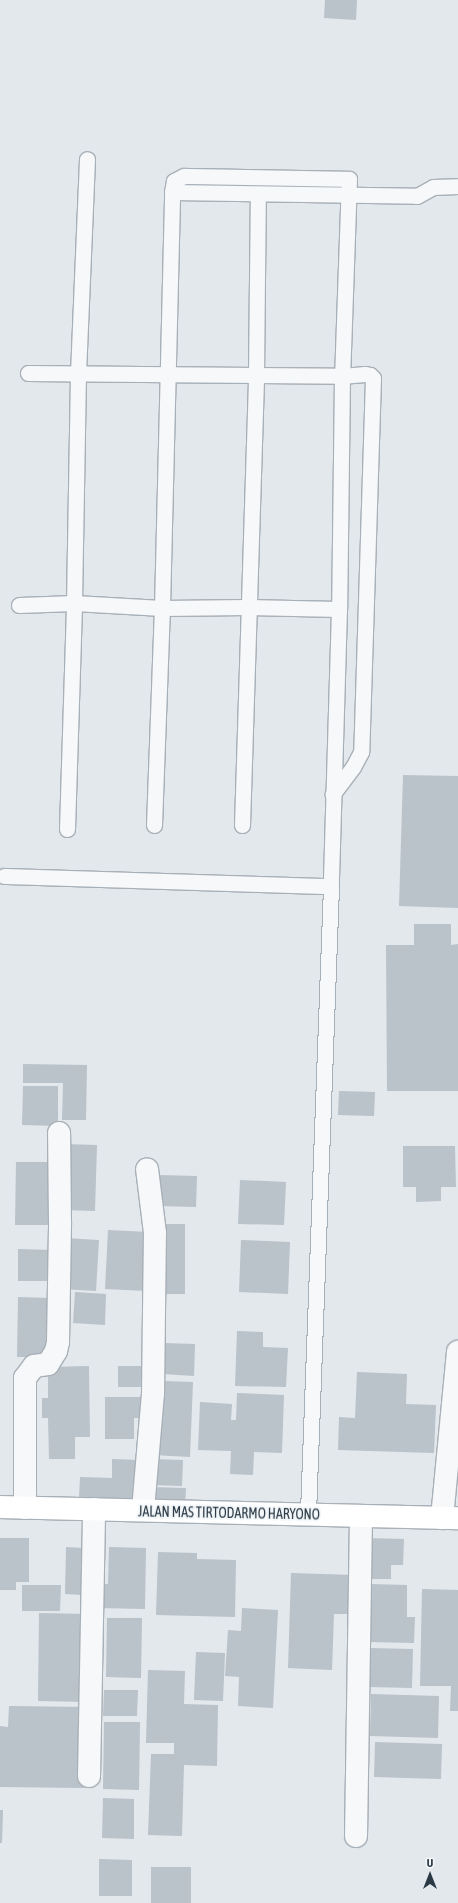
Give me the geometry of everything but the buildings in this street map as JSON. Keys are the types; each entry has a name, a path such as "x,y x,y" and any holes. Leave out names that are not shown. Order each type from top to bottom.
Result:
{"street":[{"path":"25,1508 25,1378 34,1366 48,1364 56,1351 58,1342 60,1222 59,1133"},
{"path":"142,1510 153,1394 155,1233 147,1169"},
{"path":"450,1518 458,1352"},
{"name":"JALAN MAS TIRTODARMO HARYONO","path":"0,1507 450,1518"},
{"path":"89,1776 94,1509"},
{"path":"356,1836 361,1516"}],"lane":[{"path":"66,829 74,603 78,374 87,159"},
{"path":"154,826 162,608 172,192 174,181 184,176 349,179 342,376 339,609 331,886 308,1514"},
{"path":"172,192 418,196 433,187 458,186"},
{"path":"242,825 247,607 256,374 258,194"},
{"path":"28,373 342,376 365,374 370,375 373,378 361,752 353,767 333,794"},
{"path":"19,606 74,603 162,608 247,607 339,609"},
{"path":"4,876 331,886"}]}
